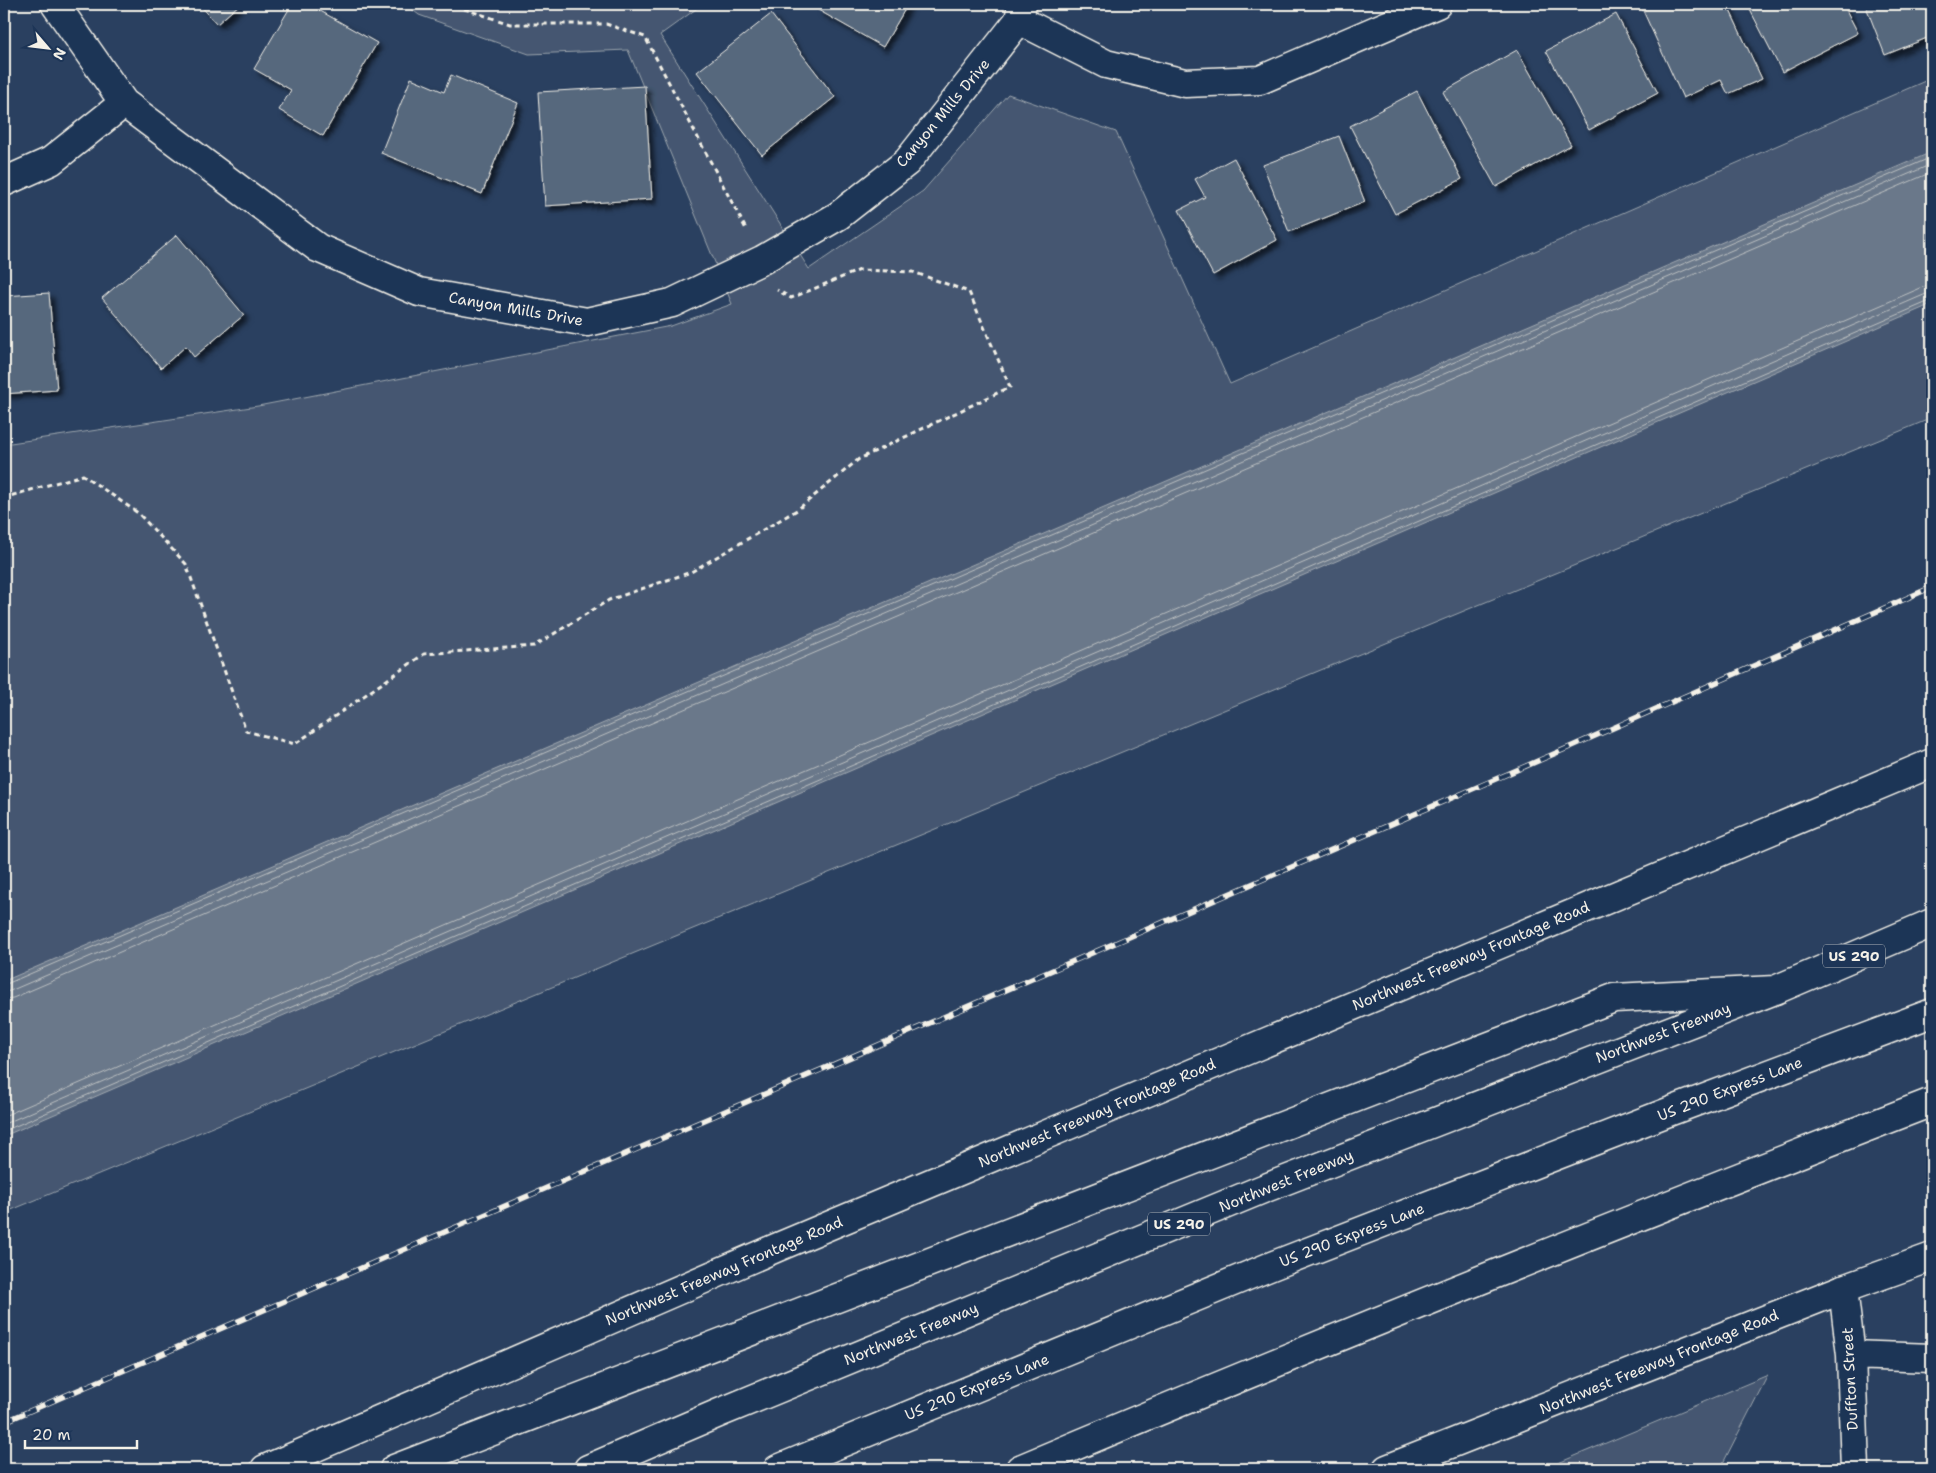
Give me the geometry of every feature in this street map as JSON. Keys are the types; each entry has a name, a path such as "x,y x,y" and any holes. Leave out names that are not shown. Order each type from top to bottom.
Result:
{"main road":[{"name":"Canyon Mills Drive","path":"54,4 124,103 318,248 418,292 587,322 672,303 762,260 838,216 906,162 1021,12"},
{"path":"1021,12 1106,64 1185,83 1260,80 1437,4"},
{"path":"4,182 51,161 124,103"},
{"name":"Northwest Freeway Frontage Road","path":"265,1469 797,1239 1932,763"},
{"name":"Northwest Freeway","path":"588,1469 719,1413 1263,1190 1775,990 1932,923"},
{"path":"394,1469 1614,998 1775,990"},
{"name":"US 290 Express Lane","path":"778,1469 1274,1265 1932,1013"},
{"path":"1020,1469 1404,1312 1932,1102"},
{"name":"Northwest Freeway Frontage Road","path":"1387,1469 1843,1289 1932,1257"},
{"name":"Duffton Street","path":"1843,1289 1851,1355 1855,1469"},
{"path":"1851,1355 1932,1358"}],"path":[{"path":"4,500 10,496 83,475 138,513 186,564 246,731 295,744 424,654 534,646 609,600 691,572 797,510 859,459 1010,387 969,292 913,272 860,270 791,298 778,290 645,37 606,24 510,24 459,7 457,4"}],"shaded area":[{"path":"405,4 703,4 660,35 809,269 923,191 1008,94 1116,132 1230,384 1932,78 1932,418 4,1213 4,444 258,406 671,326 732,304 628,50 529,54 419,15"},
{"path":"1932,1351 1932,1469 1926,1469 1927,1464"},
{"path":"1768,1375 1720,1469 1544,1469"}],"water":[{"path":"1932,152 1932,304 4,1136 4,981"}],"building":[{"path":"199,4 240,4 217,24"},
{"path":"292,4 308,4 377,43 323,136 279,110 291,90 254,69"},
{"path":"821,4 908,4 883,47 818,10"},
{"path":"1640,4 1727,4 1762,79 1728,94 1721,80 1683,98"},
{"path":"1747,4 1843,4 1858,33 1782,72"},
{"path":"1865,4 1932,4 1932,36 1885,55"},
{"path":"771,14 835,97 762,155 697,72"},
{"path":"1616,14 1658,93 1589,130 1546,51"},
{"path":"1517,50 1571,145 1496,187 1443,92"},
{"path":"451,75 518,103 482,194 381,153 411,78 444,92"},
{"path":"645,86 652,199 545,206 538,92"},
{"path":"1417,91 1462,179 1395,214 1350,126"},
{"path":"1339,136 1365,202 1289,232 1263,165"},
{"path":"1234,158 1277,240 1213,275 1179,210 1205,197 1195,179"},
{"path":"177,235 244,315 194,357 186,346 161,368 102,298"},
{"path":"49,293 57,390 4,394 4,296"}],"railway":[{"path":"4,1422 1570,747 1932,587"}]}
